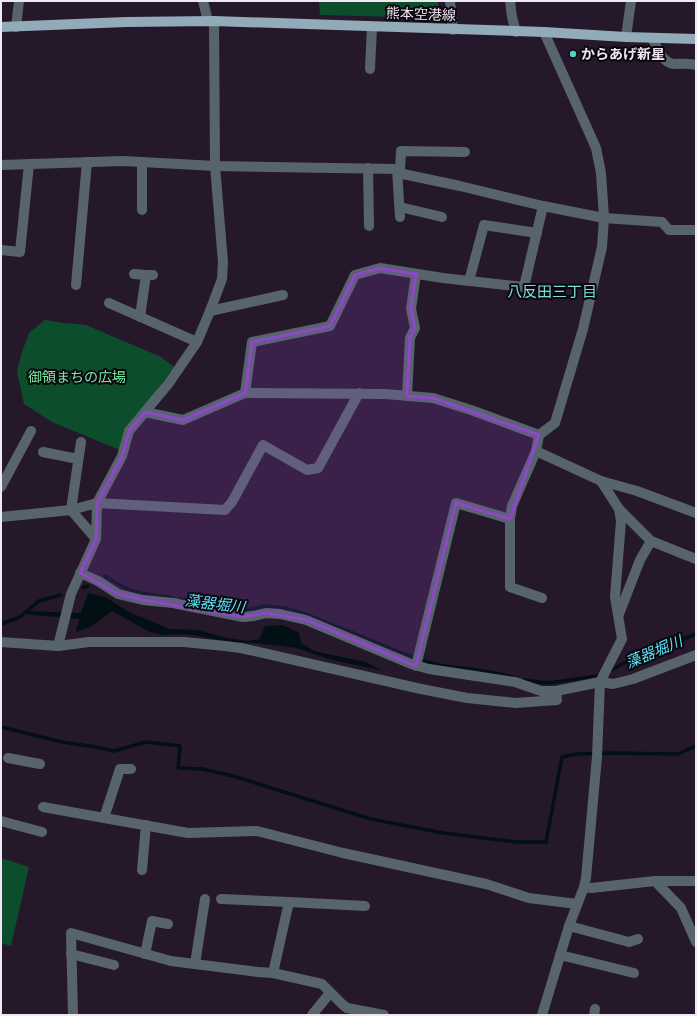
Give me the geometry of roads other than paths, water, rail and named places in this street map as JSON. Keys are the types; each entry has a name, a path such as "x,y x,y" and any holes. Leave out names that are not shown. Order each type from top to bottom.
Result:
{"main road":[{"name":"熊本空港線","path":"1,27 126,22 211,21 544,32 626,37 696,39"}],"street":[{"path":"16,27 20,1"},
{"path":"58,646 71,594 96,539 97,503 122,456 129,431 169,383 197,342 222,279 223,271 215,166 211,21 203,1"},
{"path":"450,1 453,30"},
{"path":"510,1 516,32"},
{"path":"626,37 631,1"},
{"path":"370,69 372,27"},
{"path":"542,598 510,587 510,519 512,506 536,451 539,435 555,423 583,329 602,247 604,218 601,173 596,148 544,32"},
{"path":"652,38 661,55 668,62 673,64 689,63 696,65"},
{"path":"442,217 400,212 399,170 401,150 465,152"},
{"path":"1,165 123,161 215,166 368,168 399,170 403,174 543,206 604,218 662,222 669,230 696,230"},
{"path":"76,285 87,162"},
{"path":"142,162 142,210"},
{"path":"1,250 20,252 29,164"},
{"path":"368,168 368,226"},
{"path":"245,393 252,342 330,326 355,275 380,268 468,281 524,287 543,206"},
{"path":"468,281 484,225 537,233"},
{"path":"134,274 149,275 140,317"},
{"path":"407,396 410,338 415,328 411,309 416,274"},
{"path":"210,311 283,295"},
{"path":"109,303 197,342"},
{"path":"145,412 183,420 245,393 385,394 433,398 539,435"},
{"path":"1,517 71,510 97,503 225,510 232,502 263,445 306,470 318,468 360,394"},
{"path":"1,488 31,431"},
{"path":"81,442 71,510 96,539"},
{"path":"536,451 601,481 637,491 696,513"},
{"path":"43,452 78,459"},
{"path":"601,481 619,509 651,540 696,559"},
{"path":"416,666 456,503 510,519"},
{"path":"542,1015 569,926 584,887 587,871 596,765 600,682 622,639 615,597 621,521 619,509"},
{"path":"618,616 640,560 651,540"},
{"path":"80,573 98,581 118,594 143,600 172,603 243,617 266,613 280,614 306,620 416,666 515,682 541,691 556,691 600,682 613,684 633,679 696,655"},
{"path":"1,642 58,646 89,642 184,642 241,648 467,698 516,703 557,700 556,691"},
{"path":"8,758 40,764"},
{"path":"104,818 120,769 131,769"},
{"path":"43,807 188,833 257,831 343,853 486,884 529,898 577,904"},
{"path":"1,821 42,832"},
{"path":"142,870 146,825"},
{"path":"584,887 590,888 655,881 696,881"},
{"path":"655,881 681,908 696,942"},
{"path":"195,964 205,899"},
{"path":"221,899 365,906"},
{"path":"273,972 289,902"},
{"path":"145,954 152,921 168,924"},
{"path":"569,926 629,942 638,939"},
{"path":"73,1015 71,933 170,961 258,972 273,972 322,984 347,1008 384,1015"},
{"path":"71,954 114,965"},
{"path":"560,954 634,973"},
{"path":"312,1015 330,993"}],"waterway":[{"name":"藻器堀川","path":"105,576 125,588 140,593 173,598"},
{"name":"藻器堀川","path":"83,588 88,586"},
{"name":"藻器堀川","path":"1,624 20,617 39,601 61,595"},
{"name":"藻器堀川","path":"179,599 243,611 265,606 285,608 305,614 415,658"},
{"name":"藻器堀川","path":"611,670 630,660 696,634"},
{"name":"藻器堀川","path":"423,661 516,678"},
{"name":"藻器堀川","path":"524,680 547,683 598,676"},
{"path":"1,727 62,742 114,751 146,742 180,746 178,768 203,769 233,776 371,819 443,833 516,842 546,842 562,757 576,754 609,753 678,754 696,746"}],"place":[{"name":"からあげ新星","path":"573,54"}],"district":[{"name":"八反田三丁目","path":"552,292"}],"park label":[{"name":"御領まちの広場","path":"77,377"}]}
